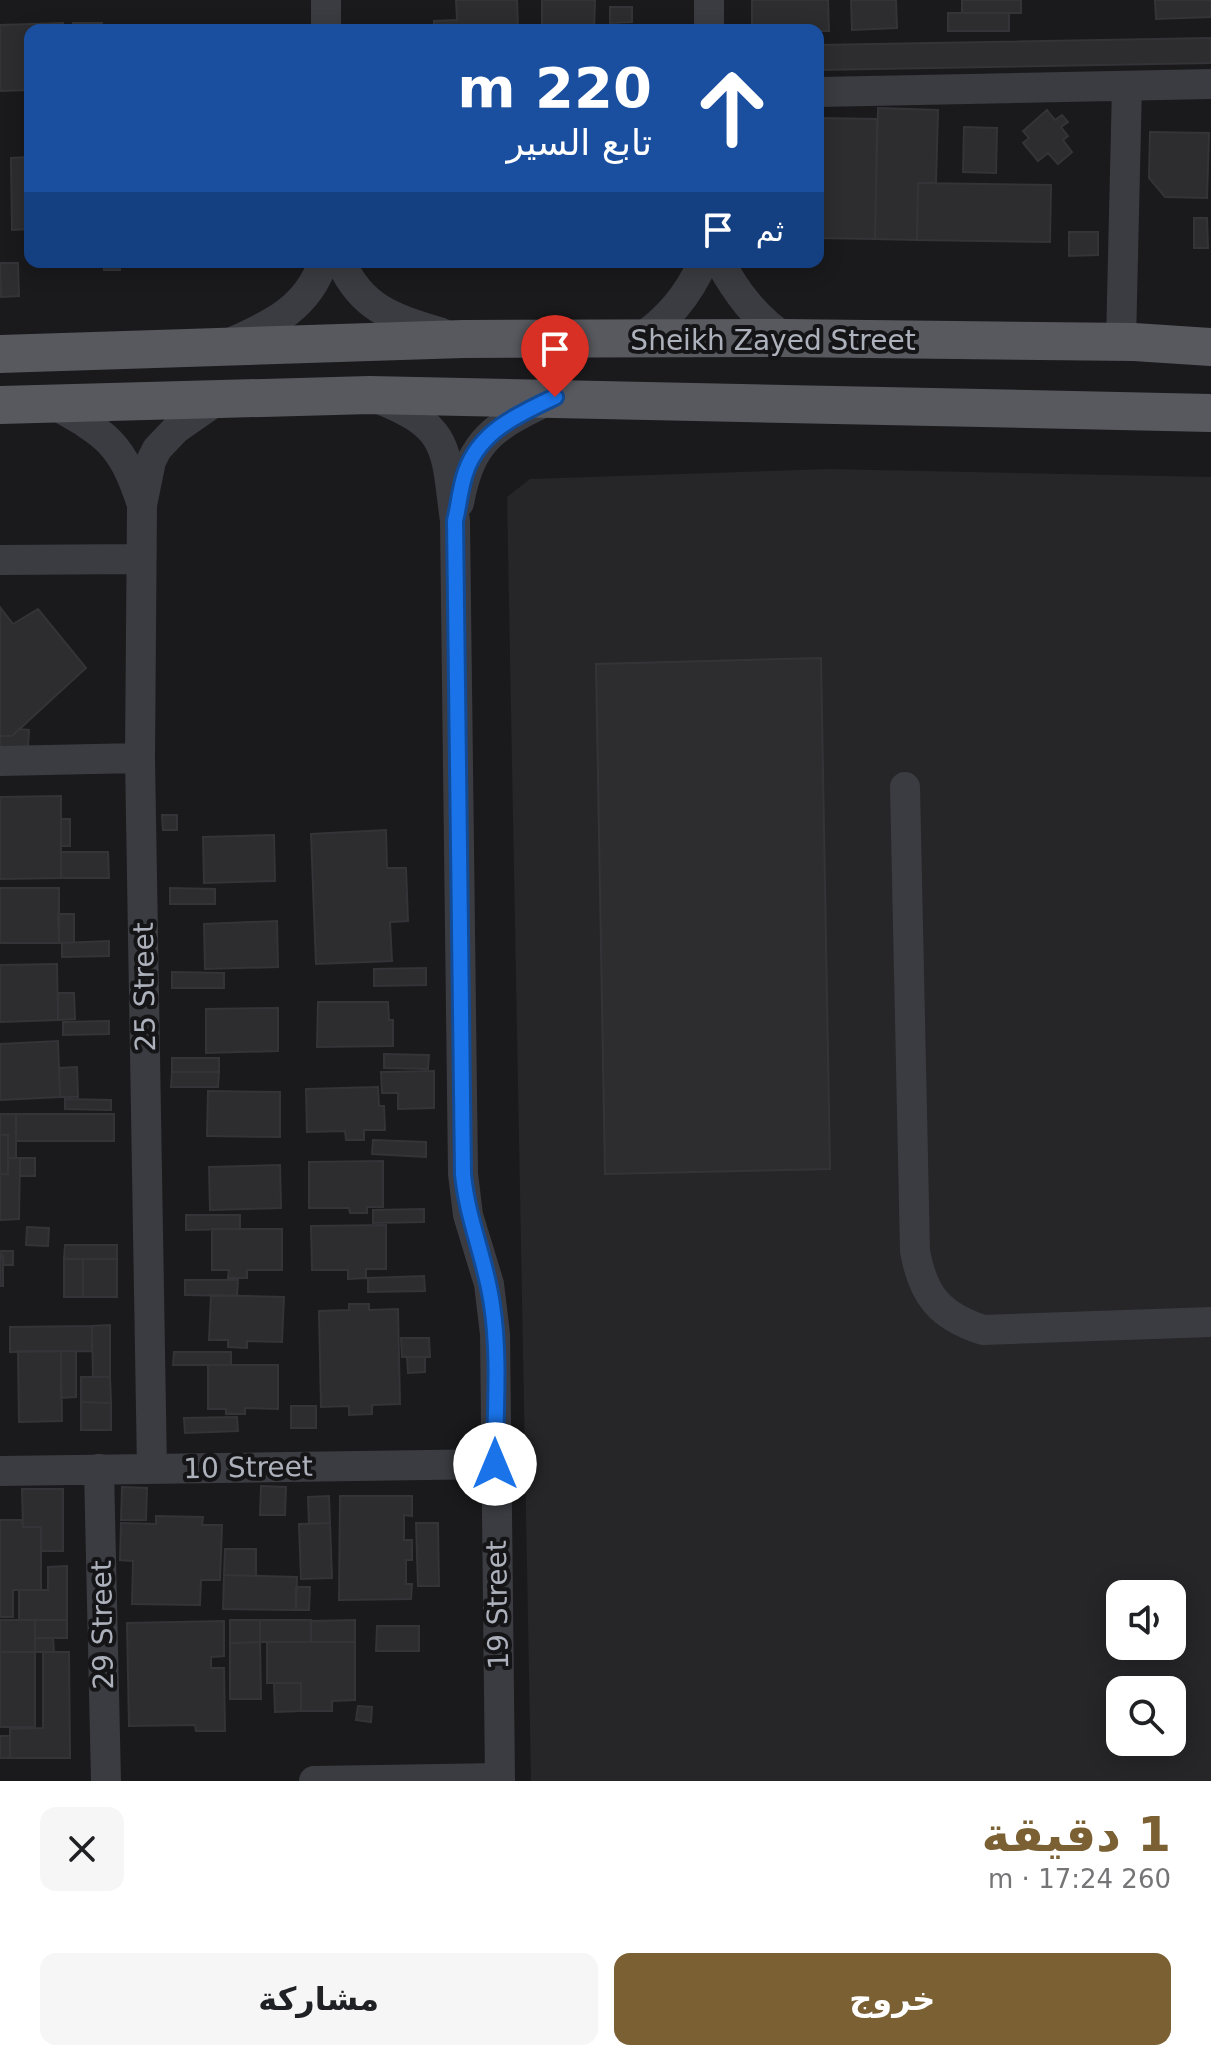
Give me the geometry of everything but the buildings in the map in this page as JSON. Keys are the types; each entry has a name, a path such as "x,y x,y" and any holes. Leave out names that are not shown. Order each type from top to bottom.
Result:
{"main road":[{"name":"Sheikh Zayed Street","path":"0,354 463,339 785,338 1121,342 1211,347"},
{"path":"0,405 370,395 1211,413"}],"street":[{"path":"326,0 326,24"},
{"path":"709,0 709,24"},
{"path":"824,92 1211,84"},
{"path":"1121,342 1127,86"},
{"path":"220,347 285,316 310,290 320,268"},
{"path":"344,268 357,290 387,315 463,339"},
{"path":"638,340 661,324 679,305 701,268"},
{"path":"724,268 747,306 785,338"},
{"path":"370,395 409,411 434,432 447,462 455,521"},
{"path":"455,521 465,473 479,446 502,425 555,397"},
{"name":"25 Street","path":"152,1469 140,758 142,505 151,461 157,449 176,429 219,399"},
{"name":"25 Street","path":"51,403 87,423 112,444 131,471 142,505"},
{"name":"19 Street","path":"455,521 463,1174 468,1215 483,1259 493,1308 500,1779"},
{"path":"0,560 141,559"},
{"path":"0,761 140,758"},
{"path":"905,787 915,1251 919,1273 928,1293 943,1310 962,1323 983,1330 1211,1322"},
{"name":"10 Street","path":"0,1471 495,1464"},
{"name":"29 Street","path":"99,1469 106,1781"},
{"path":"314,1781 500,1779"}],"shaded area":[{"path":"829,469 1211,477 1211,1781 531,1781 507,497 530,479"}],"route":[{"path":"495,1464 493,1308 483,1259 468,1215 463,1174 455,521 465,473 479,446 502,425 555,397"}]}
